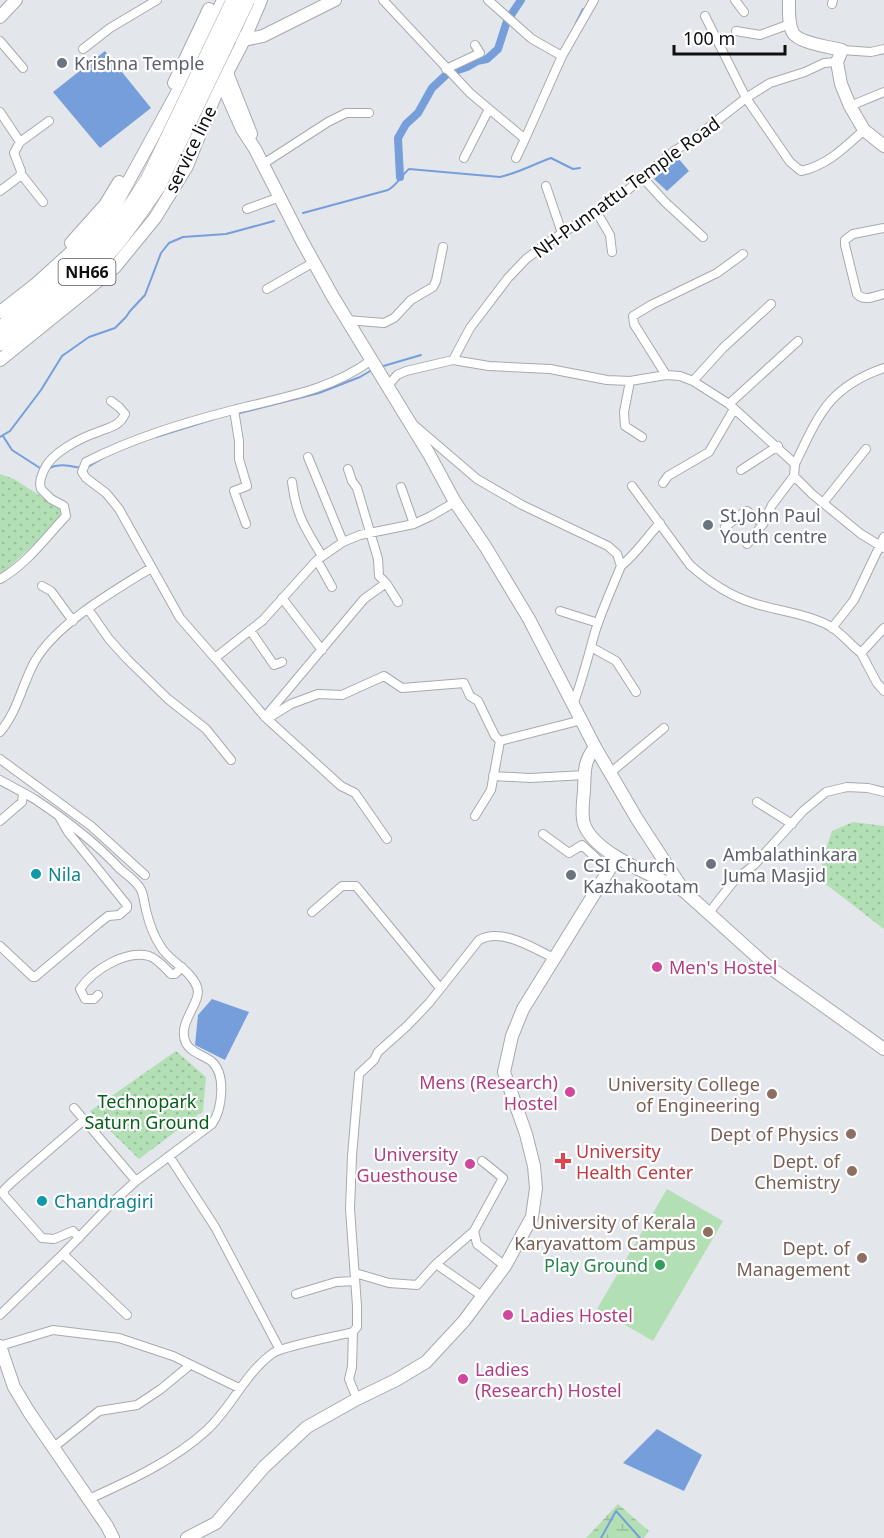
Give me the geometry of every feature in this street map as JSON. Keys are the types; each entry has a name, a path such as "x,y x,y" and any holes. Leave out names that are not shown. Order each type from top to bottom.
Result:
{"highway":[{"name":"NH66","path":"0,328 66,274 100,242 124,215 148,180 234,0"},
{"name":"NH66","path":"0,343 75,283 110,251 136,219 158,186 176,151 247,0"}],"main road":[{"path":"0,17 16,0"},
{"path":"0,312 36,284 88,237 115,206 194,51 209,19 214,0"},
{"path":"209,19 223,0"},
{"path":"240,38 252,0"},
{"path":"0,354 108,263 128,242 165,190 261,0"},
{"path":"209,19 240,38 263,36 335,0"},
{"path":"789,0 790,24 793,34 839,56 841,84 850,106 864,130 884,146"},
{"path":"194,51 219,82 242,129 347,320 455,502 485,546 529,619 595,747 637,819 684,891 765,964 884,1049"},
{"path":"0,303 60,254 105,205 194,51"},
{"name":"service line","path":"0,360 115,267 155,218 187,166 219,82"},
{"path":"595,747 586,759 582,806 584,824 593,837 617,857 684,891"},
{"path":"187,1538 216,1523 264,1467 307,1427 426,1362 464,1321 505,1266 532,1217 536,1188 534,1166 526,1134 504,1072 512,1036 523,1009 617,857"},
{"path":"0,1346 15,1387 108,1526 113,1538"}],"street":[{"path":"83,49 110,28 157,0"},
{"path":"383,0 470,93 525,139"},
{"path":"488,0 520,29 562,56"},
{"path":"516,158 562,56 594,0"},
{"path":"735,0 744,12"},
{"path":"705,16 746,98 790,162 801,171 835,157 864,130"},
{"path":"736,31 760,35 790,24"},
{"path":"0,41 22,68"},
{"path":"446,69 480,52 475,45"},
{"path":"839,56 884,49"},
{"name":"NH-Punnattu Temple Road","path":"453,360 470,328 508,278 526,259 643,178 665,158 709,128 746,98 770,83 806,72 839,56"},
{"path":"850,106 884,92"},
{"path":"464,158 489,109"},
{"path":"0,112 20,141"},
{"path":"263,164 346,113 369,113"},
{"path":"43,202 21,174 14,153 20,141 50,121"},
{"path":"0,191 12,184 21,174"},
{"path":"643,178 703,237"},
{"path":"546,186 562,233"},
{"path":"247,209 280,197"},
{"path":"596,211 610,235 612,252"},
{"path":"884,228 852,234 845,240 844,245 857,294 865,299 884,294"},
{"path":"347,320 384,323 394,318 411,300 433,287 443,247"},
{"path":"666,375 634,324 633,316 717,273 743,254"},
{"path":"267,289 314,262"},
{"path":"693,381 723,348 771,304"},
{"path":"663,483 668,476 708,452 731,407 798,341"},
{"path":"387,387 397,375 406,371 453,360 489,366 550,369 607,380 630,381 666,375 680,376 693,381 731,407 778,446 795,464"},
{"path":"374,366 311,390 181,425 114,449 86,462 82,472 86,478 106,493 119,509 180,618 264,717 341,786 355,793 387,839"},
{"path":"747,544 794,476 795,464 811,431 832,398 843,387 862,376 884,368"},
{"path":"630,381 624,412 625,426 642,437"},
{"path":"0,579 29,555 66,516 64,506 51,499 41,489 41,478 50,461 62,450 121,422 125,414 111,401"},
{"path":"234,410 239,441 239,459 247,486 234,491 246,524"},
{"path":"405,416 477,479 522,505 608,546 617,555 621,567"},
{"path":"741,470 778,446"},
{"path":"823,503 866,448"},
{"path":"308,457 343,542"},
{"path":"348,469 352,481 357,486 378,559 379,576 398,602"},
{"path":"794,476 861,534 883,543 854,600 832,628"},
{"path":"292,482 295,504 301,522 332,587"},
{"path":"632,486 690,565 701,575 724,590 753,603 790,611 832,628 861,653 877,683 884,691"},
{"path":"401,487 414,524"},
{"path":"214,658 263,620 320,558 343,542 414,524 455,502"},
{"path":"725,527 747,511 763,524"},
{"path":"573,705 584,676 598,623 621,567 660,523"},
{"path":"0,732 14,712 36,658 57,635 88,609 151,568"},
{"path":"264,717 364,599 386,583"},
{"path":"42,586 51,591 73,621"},
{"path":"282,598 322,650"},
{"path":"88,609 109,639 127,659 168,699 206,729 231,760"},
{"path":"560,611 598,623"},
{"path":"861,653 884,628"},
{"path":"250,630 274,665 282,662"},
{"path":"591,647 616,661 636,692"},
{"path":"264,717 270,717 291,704 318,694 342,695 384,676 402,688 464,683 470,696 478,701 495,736 500,741"},
{"path":"500,741 582,720"},
{"path":"610,773 664,728"},
{"path":"475,816 491,790 500,741"},
{"path":"0,759 91,826 145,875"},
{"path":"493,776 530,778 585,775"},
{"path":"0,780 34,798 80,832 140,887 155,937 163,951 182,967 197,987 198,995 183,1029 183,1036 188,1046 214,1064 220,1077 221,1099 218,1116 212,1124 136,1181 0,1315"},
{"path":"708,914 733,882 754,865 826,792 839,787 868,788 884,792"},
{"path":"0,821 18,807 22,802 23,794"},
{"path":"757,802 792,824"},
{"path":"0,946 35,977 108,916 119,915 128,906 68,832 59,817"},
{"path":"543,834 569,853 582,845 609,870"},
{"path":"312,912 342,886 356,886 440,988"},
{"path":"89,1499 141,1476 183,1449 207,1430 221,1415 239,1388 274,1352 353,1332 357,1327 350,1209 359,1074 374,1060 378,1052 407,1026 479,940 485,937 503,937 523,943 554,958"},
{"path":"99,995 94,999 86,999 80,989 92,975 113,961 128,957 148,956 159,962 171,974 175,974 182,967"},
{"path":"74,1108 136,1181"},
{"path":"79,1238 73,1231 54,1239 42,1238 4,1195 4,1190 84,1120"},
{"path":"169,1156 215,1227 280,1350"},
{"path":"296,1294 355,1277 417,1285 436,1264 474,1231 503,1178 482,1161"},
{"path":"474,1231 477,1244 505,1266"},
{"path":"63,1254 127,1315"},
{"path":"436,1264 482,1296"},
{"path":"0,1346 53,1330 119,1338 173,1356 239,1388"},
{"path":"353,1332 350,1379 357,1399"},
{"path":"54,1447 99,1411 126,1407 143,1401 162,1389 190,1365"}],"green space":[{"path":"0,474 14,479 67,513 0,576"},
{"path":"853,822 884,826 884,929 823,882 822,860 832,831"},
{"name":"Technopark Saturn Ground","path":"176,1051 206,1077 203,1111 139,1159 90,1111"},
{"name":"Play Ground","path":"667,1189 723,1221 653,1341 597,1309"},
{"path":"618,1504 649,1531 644,1538 586,1538"}],"water":[{"path":"105,51 151,108 100,148 53,92"},
{"path":"678,158 689,171 667,191 654,179"},
{"path":"212,999 249,1012 225,1060 195,1045 198,1015"},
{"path":"657,1429 702,1455 684,1491 623,1463"}],"waterway":[{"path":"452,72 487,59 498,49 507,21 521,0"},
{"path":"576,23 583,9"},
{"path":"400,177 398,138 406,124 418,113 432,88 447,74"},
{"path":"303,213 388,190 409,169 500,177 551,158 573,169 580,168"},
{"path":"0,437 10,431 41,390 62,356 89,337 115,328 126,317 145,295 161,253 169,243 183,237 226,234 274,221"},
{"path":"380,367 421,355"},
{"path":"240,413 319,393 372,370"},
{"path":"156,437 214,419"},
{"path":"3,436 12,450 43,470"},
{"path":"88,467 106,456"},
{"path":"49,468 61,465 81,468"},
{"path":"601,1538 616,1511 640,1538"}],"place":[{"name":"Krishna Temple","path":"62,63"},
{"name":"St.John Paul Youth centre","path":"708,525"},
{"name":"Ambalathinkara Juma Masjid","path":"711,864"},
{"name":"Nila","path":"36,874"},
{"name":"CSI Church Kazhakootam","path":"571,875"},
{"name":"Men's Hostel","path":"657,967"},
{"name":"Mens (Research) Hostel","path":"570,1092"},
{"name":"University College of Engineering","path":"772,1094"},
{"name":"Dept of Physics","path":"851,1134"},
{"name":"University Health Center","path":"563,1161"},
{"name":"University Guesthouse","path":"470,1164"},
{"name":"Dept. of Chemistry","path":"852,1171"},
{"name":"Chandragiri","path":"42,1201"},
{"name":"University of Kerala Karyavattom Campus","path":"708,1232"},
{"name":"Dept. of Management","path":"862,1258"},
{"name":"Play Ground","path":"660,1265"},
{"name":"Ladies Hostel","path":"508,1315"},
{"name":"Ladies (Research) Hostel","path":"463,1379"}]}
